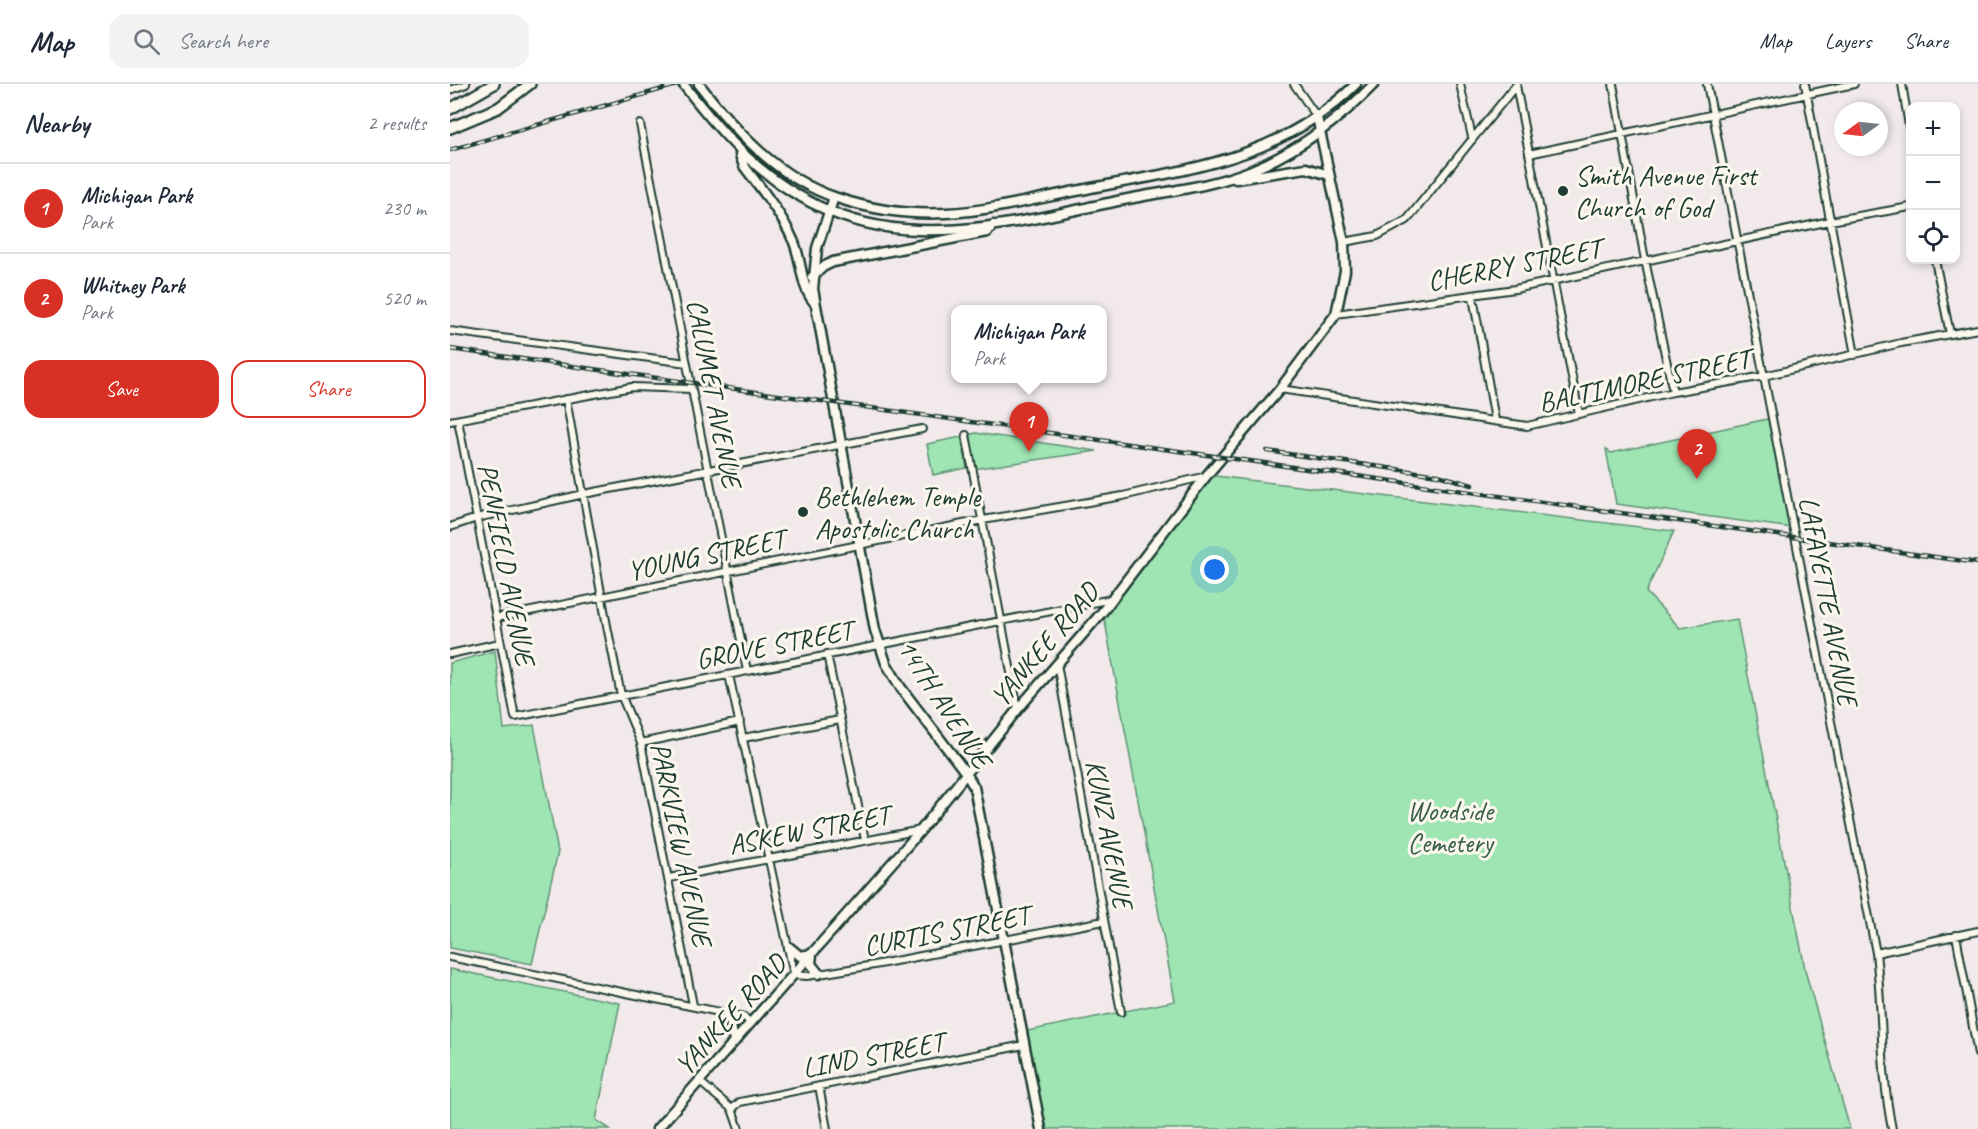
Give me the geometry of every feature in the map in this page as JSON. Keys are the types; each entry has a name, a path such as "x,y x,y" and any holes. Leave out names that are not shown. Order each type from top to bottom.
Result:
{"main road":[{"path":"450,110 494,84"},
{"path":"450,128 498,108 530,84"}],"street":[{"path":"450,90 466,84"},
{"path":"683,84 739,152 784,188 829,211 868,223 903,229 959,230 994,225 1226,179 1248,178 1306,168 1329,175"},
{"path":"699,84 759,152 800,180 834,197 902,214 938,215 978,211 1234,159 1279,139 1317,117 1356,84"},
{"path":"1294,84 1317,117 1344,242 1345,271 1336,314"},
{"path":"1226,179 1272,161 1320,134 1374,84"},
{"path":"1460,84 1472,137"},
{"path":"1344,242 1377,236 1407,220 1517,84"},
{"path":"1517,84 1552,281 1579,414"},
{"path":"1612,84 1645,260 1673,392"},
{"name":"LAFAYETTE AVENUE","path":"1707,84 1736,243 1876,953 1881,990 1881,1055 1892,1129"},
{"path":"1805,84 1855,355"},
{"path":"1529,154 1854,84"},
{"path":"1902,84 1906,105"},
{"name":"CALUMET AVENUE","path":"640,124 691,389 710,471 747,671"},
{"path":"739,152 744,166 778,211 789,232 799,254 808,295 815,304"},
{"name":"14TH AVENUE","path":"834,197 817,248 812,277 858,546 879,645 901,688 966,773 974,787 1041,1129"},
{"name":"CHERRY STREET","path":"1336,314 1473,297 1736,243 1830,221 1906,208"},
{"path":"812,277 833,262 987,232 994,225"},
{"path":"1936,264 1950,334"},
{"path":"1473,297 1495,420"},
{"name":"YANKEE ROAD","path":"657,1129 921,830 1056,663 1112,599 1336,314"},
{"name":"BALTIMORE STREET","path":"1280,388 1527,426 1673,392 1764,376 1978,329"},
{"path":"450,331 687,363"},
{"path":"450,421 632,387 691,389"},
{"name":"PARKVIEW AVENUE","path":"566,399 621,695 641,743 693,1005"},
{"name":"PENFIELD AVENUE","path":"458,420 515,717"},
{"path":"450,527 477,518 584,494 922,429"},
{"path":"966,435 1018,709"},
{"name":"YOUNG STREET","path":"496,618 982,520 1123,496 1207,476"},
{"name":"GROVE STREET","path":"515,717 1112,599"},
{"path":"450,654 500,643"},
{"path":"827,654 865,840"},
{"name":"KUNZ AVENUE","path":"1056,663 1121,1012"},
{"path":"729,675 794,975"},
{"path":"743,738 840,720"},
{"path":"641,743 740,722"},
{"name":"ASKEW STREET","path":"669,878 921,830"},
{"name":"CURTIS STREET","path":"794,975 819,974 1104,921"},
{"path":"1876,953 1978,931"},
{"path":"1956,935 1978,1054"},
{"path":"789,947 800,956 812,954 811,964 819,974"},
{"path":"450,957 693,1005 744,1017 751,1023"},
{"path":"729,1014 734,1042"},
{"name":"LIND STREET","path":"732,1109 740,1102 1024,1045"},
{"path":"700,1082 732,1109 739,1129"},
{"path":"819,1086 827,1129"}],"green space":[{"path":"1772,418 1793,528 1616,504 1606,449 1611,453"},
{"path":"976,433 1097,451 973,469 966,435"},
{"path":"961,437 967,468 933,475 927,444"},
{"name":"Woodside Cemetery","path":"1207,475 1674,531 1646,592 1680,628 1737,619 1806,974 1850,1129 1041,1129 1022,1032 1175,1001 1103,611"},
{"path":"495,651 504,729 534,725 558,852 532,964 450,948 450,663"},
{"path":"450,969 620,1003 596,1120 610,1129 450,1129"}],"railway":[{"path":"450,150 680,84"},
{"path":"450,349 1978,563"},
{"path":"1267,451 1438,475 1472,485"}],"place":[{"name":"Smith Avenue First Church of God","path":"1563,191"},
{"name":"Michigan Park","path":"1029,452"},
{"name":"Whitney Park","path":"1697,479"},
{"name":"Bethlehem Temple Apostolic Church","path":"803,512"}]}
